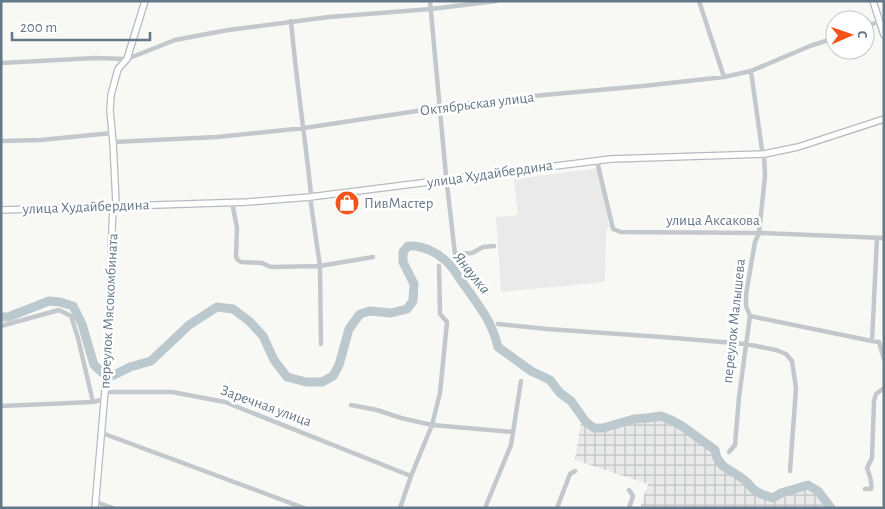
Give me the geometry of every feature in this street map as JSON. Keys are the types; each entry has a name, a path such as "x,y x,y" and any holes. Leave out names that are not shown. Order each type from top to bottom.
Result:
{"street":[{"name":"переулок Мясокомбината","path":"95,505 105,399 114,206 116,203 110,111 111,95 118,69 126,59 145,1"},
{"path":"430,1 446,180 455,254 472,253 483,247 494,246"},
{"path":"1,63 95,58 126,59 175,40 228,30 496,1"},
{"path":"699,1 724,77"},
{"path":"873,1 882,20 884,34"},
{"path":"291,22 310,197 320,266 321,344"},
{"name":"Октябрьская улица","path":"113,142 217,137 304,128 490,100 724,77 751,71 825,41"},
{"name":"переулок Малышева","path":"729,452 735,445 739,397 750,316 746,306 746,294 758,233 765,176 764,154 751,71"},
{"name":"улица Худайбердина","path":"1,210 232,202 310,197 610,159 764,154 798,147 883,120"},
{"path":"1,141 41,140 112,133"},
{"name":"улица Аксакова","path":"597,161 613,229 621,232 758,233 884,238"},
{"path":"232,202 237,228 236,256 241,262 262,263 271,266 320,266 373,257"},
{"path":"872,341 877,238"},
{"path":"400,508 432,425 440,393 447,322 440,314 439,266"},
{"path":"1,326 59,310 71,316 93,402"},
{"path":"750,316 879,342 884,360"},
{"path":"498,324 746,344 786,354 792,361 796,388 790,471"},
{"path":"485,508 511,444 522,381"},
{"path":"865,489 871,489 872,486 867,468 872,458 874,401 876,394 884,388"},
{"name":"Заречная улица","path":"105,392 172,392 225,402 411,476"},
{"path":"1,406 93,402 105,399"},
{"path":"351,405 432,425 513,432"},
{"path":"102,433 304,508"},
{"path":"557,508 570,474 576,471"},
{"path":"629,490 633,496 629,508"},
{"path":"95,505 113,508"}],"shaded area":[{"path":"600,168 609,227 606,231 605,282 501,292 496,217 518,215 514,179"},
{"path":"661,416 681,426 715,450 717,458 723,466 761,494 773,498 781,493 808,485 818,491 831,508 640,508 648,484 575,460 581,423 586,422 594,428 603,428 634,419"}],"waterway":[{"name":"Янаулка","path":"1,317 8,317 49,301 73,306 82,324 94,365 106,376 114,375 130,367 151,361 189,325 217,307 233,309 249,321 263,336 274,360 287,377 306,382 322,382 333,376 339,365 349,329 360,314 370,311 391,313 407,309 413,301 414,284 403,262 403,252 408,246 418,247 438,255 452,267 485,315 498,347 531,371 550,380 560,393 571,401 586,422 594,428 603,428 634,419 661,416 682,426 715,450 717,458 723,466 761,494 773,498 781,493 808,485 818,491 831,508"}],"place":[{"name":"ПивМастер","path":"347,203"}]}
